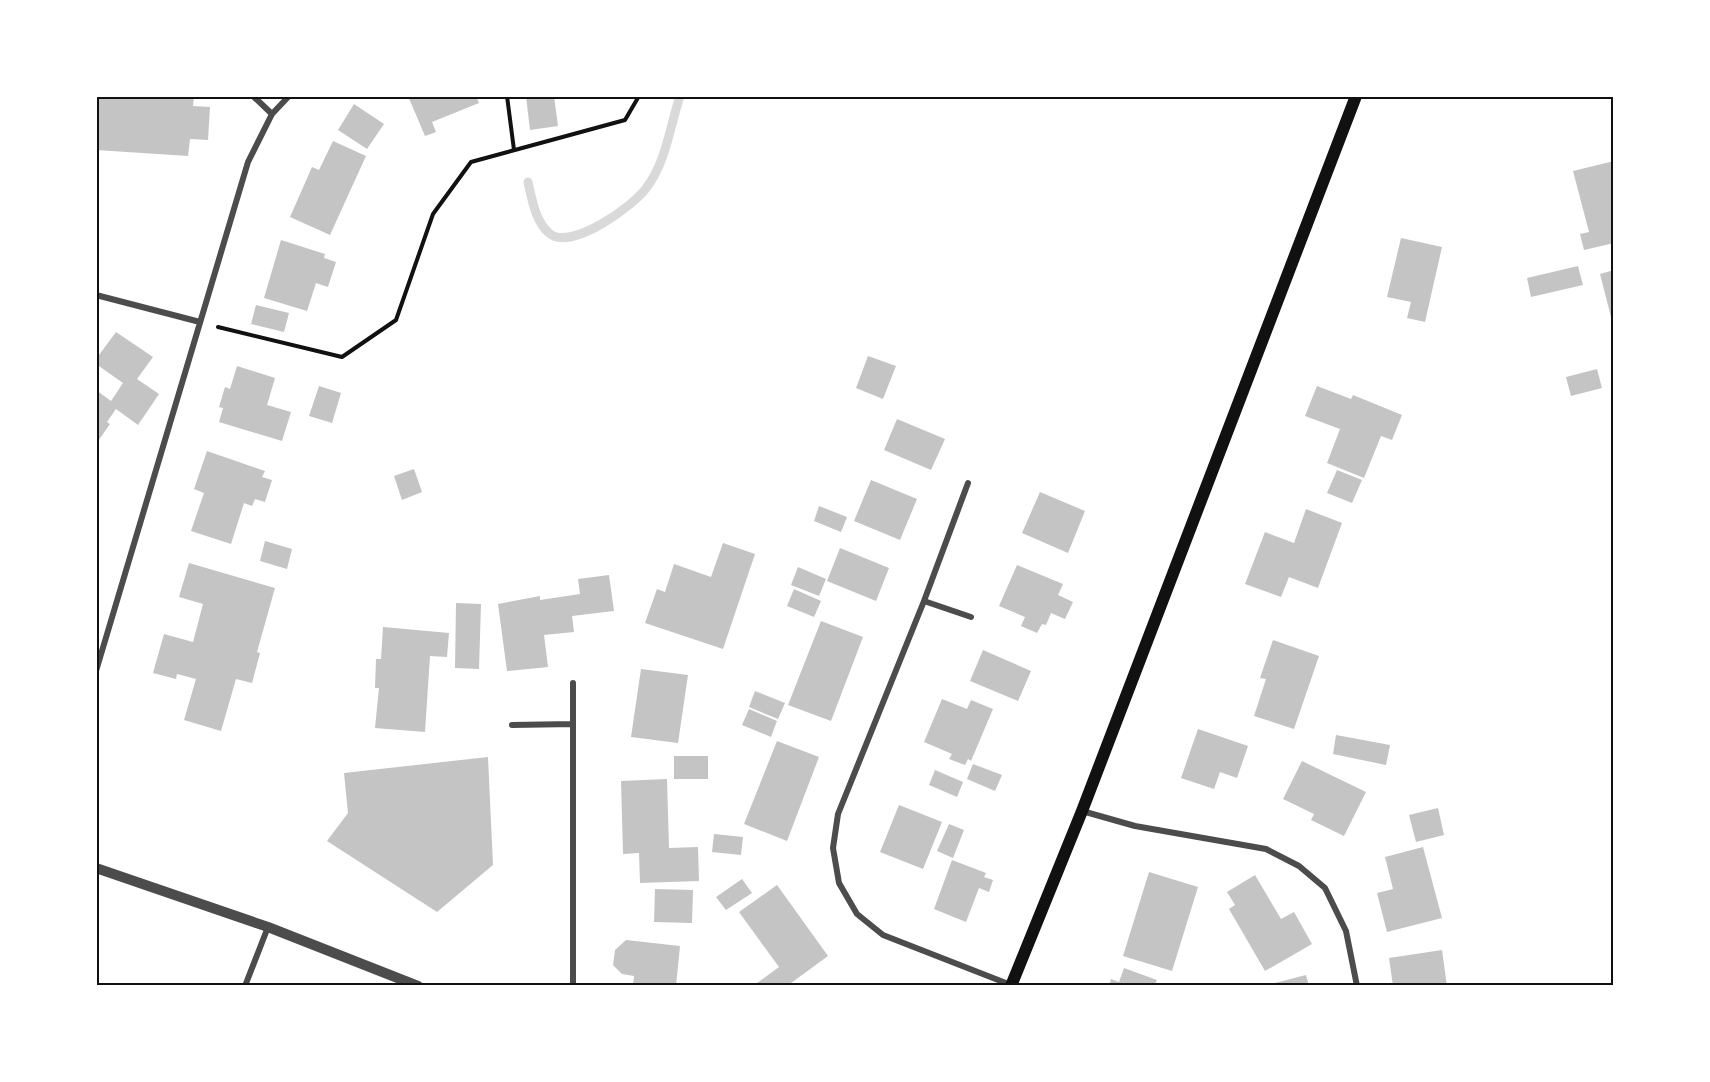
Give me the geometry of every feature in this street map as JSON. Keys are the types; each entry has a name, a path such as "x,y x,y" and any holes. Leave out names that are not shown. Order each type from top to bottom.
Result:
{"main road":[{"path":"1011,985 1082,811 1356,96"}],"street":[{"path":"253,96 272,114"},
{"path":"96,671 248,162 272,114 289,96"},
{"path":"96,295 200,322"},
{"path":"968,483 924,601 838,814 833,848 839,884 857,914 883,934 1011,985"},
{"path":"924,601 971,617"},
{"path":"573,683 573,986"},
{"path":"512,725 573,724"},
{"path":"1082,811 1135,826 1266,849 1299,866 1325,888 1346,931 1357,986"},
{"path":"96,868 268,927 418,986"},
{"path":"245,986 268,927"}],"path":[{"path":"507,96 514,150"},
{"path":"200,322 342,357 396,320 433,214 471,162 625,120 639,96"}],"building":[{"path":"96,96 194,96 193,106 210,107 208,140 190,139 188,156 96,150"},
{"path":"408,96 476,96 479,103 432,122 436,132 425,136"},
{"path":"526,96 554,96 558,126 530,130"},
{"path":"354,104 384,124 367,149 338,130"},
{"path":"333,141 366,156 330,235 290,217 312,167 319,170"},
{"path":"1614,161 1614,243 1584,250 1580,234 1589,232 1573,171"},
{"path":"1401,238 1442,247 1425,322 1407,318 1411,302 1387,297"},
{"path":"281,240 325,254 324,258 336,262 328,287 316,283 307,311 264,298"},
{"path":"1578,266 1583,285 1531,297 1527,278"},
{"path":"1614,270 1614,325 1613,325 1600,274"},
{"path":"256,305 289,313 284,332 251,324"},
{"path":"116,332 153,357 137,379 159,394 138,425 116,409 107,422 110,424 96,444 96,390 111,401 123,383 96,364 96,359"},
{"path":"868,356 896,366 883,399 856,388"},
{"path":"237,366 275,378 267,405 291,412 282,441 219,422 223,408 219,407 225,387 230,389"},
{"path":"1597,369 1602,388 1571,396 1566,377"},
{"path":"319,386 341,393 332,423 309,416"},
{"path":"1317,386 1351,399 1353,395 1402,415 1392,440 1381,436 1364,478 1327,463 1340,429 1305,416"},
{"path":"897,419 945,439 931,470 884,450"},
{"path":"207,451 265,471 262,477 272,480 265,502 255,499 252,506 244,503 231,544 191,531 204,493 194,489"},
{"path":"414,469 422,492 402,500 394,476"},
{"path":"1337,470 1362,480 1352,503 1327,493"},
{"path":"871,480 917,499 900,540 854,521"},
{"path":"1040,492 1085,511 1068,553 1022,533"},
{"path":"819,506 847,517 841,532 814,521"},
{"path":"1306,509 1342,523 1318,588 1289,577 1281,597 1245,584 1265,532 1294,543"},
{"path":"265,541 292,549 287,569 260,561"},
{"path":"723,543 755,554 723,649 645,623 657,589 665,592 674,564 711,577"},
{"path":"840,548 889,568 876,601 827,581"},
{"path":"189,563 275,588 257,652 260,653 252,683 236,679 221,731 184,720 196,679 177,674 176,679 153,673 164,634 193,642 203,604 179,597"},
{"path":"1017,565 1063,584 1058,595 1073,602 1065,619 1051,613 1046,625 1042,624 1037,633 1021,626 1025,617 999,606"},
{"path":"798,567 826,579 819,596 791,585"},
{"path":"609,575 614,611 572,616 574,632 544,635 548,667 507,671 498,604 540,596 540,600 580,594 578,579"},
{"path":"794,589 821,601 814,617 787,606"},
{"path":"456,603 481,604 479,669 455,668"},
{"path":"821,621 863,637 831,721 788,705"},
{"path":"383,627 449,633 447,657 430,656 425,732 375,728 379,688 375,688 376,659 381,659"},
{"path":"1273,640 1319,656 1294,729 1254,716 1266,679 1260,678"},
{"path":"983,650 1031,671 1018,701 970,681"},
{"path":"641,669 688,675 678,743 631,737"},
{"path":"755,691 785,703 778,719 749,707"},
{"path":"942,699 967,709 971,700 993,709 971,761 968,759 965,765 949,759 952,754 924,742"},
{"path":"749,709 777,721 771,737 742,725"},
{"path":"1198,729 1248,746 1237,778 1220,772 1214,789 1181,778"},
{"path":"1336,735 1390,745 1386,765 1333,754"},
{"path":"777,741 819,757 787,841 744,824"},
{"path":"674,756 708,756 708,779 674,779"},
{"path":"488,757 493,865 437,912 327,841 348,813 344,773"},
{"path":"1302,761 1366,792 1344,836 1311,820 1314,814 1283,799"},
{"path":"973,764 1002,775 995,791 967,779"},
{"path":"935,770 963,782 957,797 929,785"},
{"path":"667,779 669,848 698,847 699,881 640,883 639,853 623,854 621,781"},
{"path":"899,805 942,822 923,869 880,852"},
{"path":"1438,808 1444,835 1416,842 1409,815"},
{"path":"949,824 964,830 953,858 937,851"},
{"path":"714,834 743,837 741,855 712,852"},
{"path":"1423,847 1442,918 1387,932 1377,893 1393,889 1385,857"},
{"path":"952,860 986,873 984,877 993,880 989,892 979,888 966,922 934,909"},
{"path":"1149,872 1198,887 1172,971 1123,956"},
{"path":"1255,875 1281,919 1294,912 1312,944 1265,971 1229,909 1235,905 1227,892"},
{"path":"742,879 752,893 726,910 716,897"},
{"path":"777,885 828,956 787,986 753,986 779,967 739,912"},
{"path":"655,889 693,890 692,923 654,922"},
{"path":"626,940 680,946 676,986 633,986 634,976 622,974 613,965 615,950"},
{"path":"1442,950 1447,986 1393,986 1389,958"},
{"path":"1124,968 1157,980 1154,986 1109,986 1111,979 1119,982"},
{"path":"1306,975 1309,986 1267,986 1267,985"}],"waterway":[{"path":"528,182 537,216 549,233 559,237 571,236 586,232 601,224 629,205 647,187 663,155 680,96"}]}
